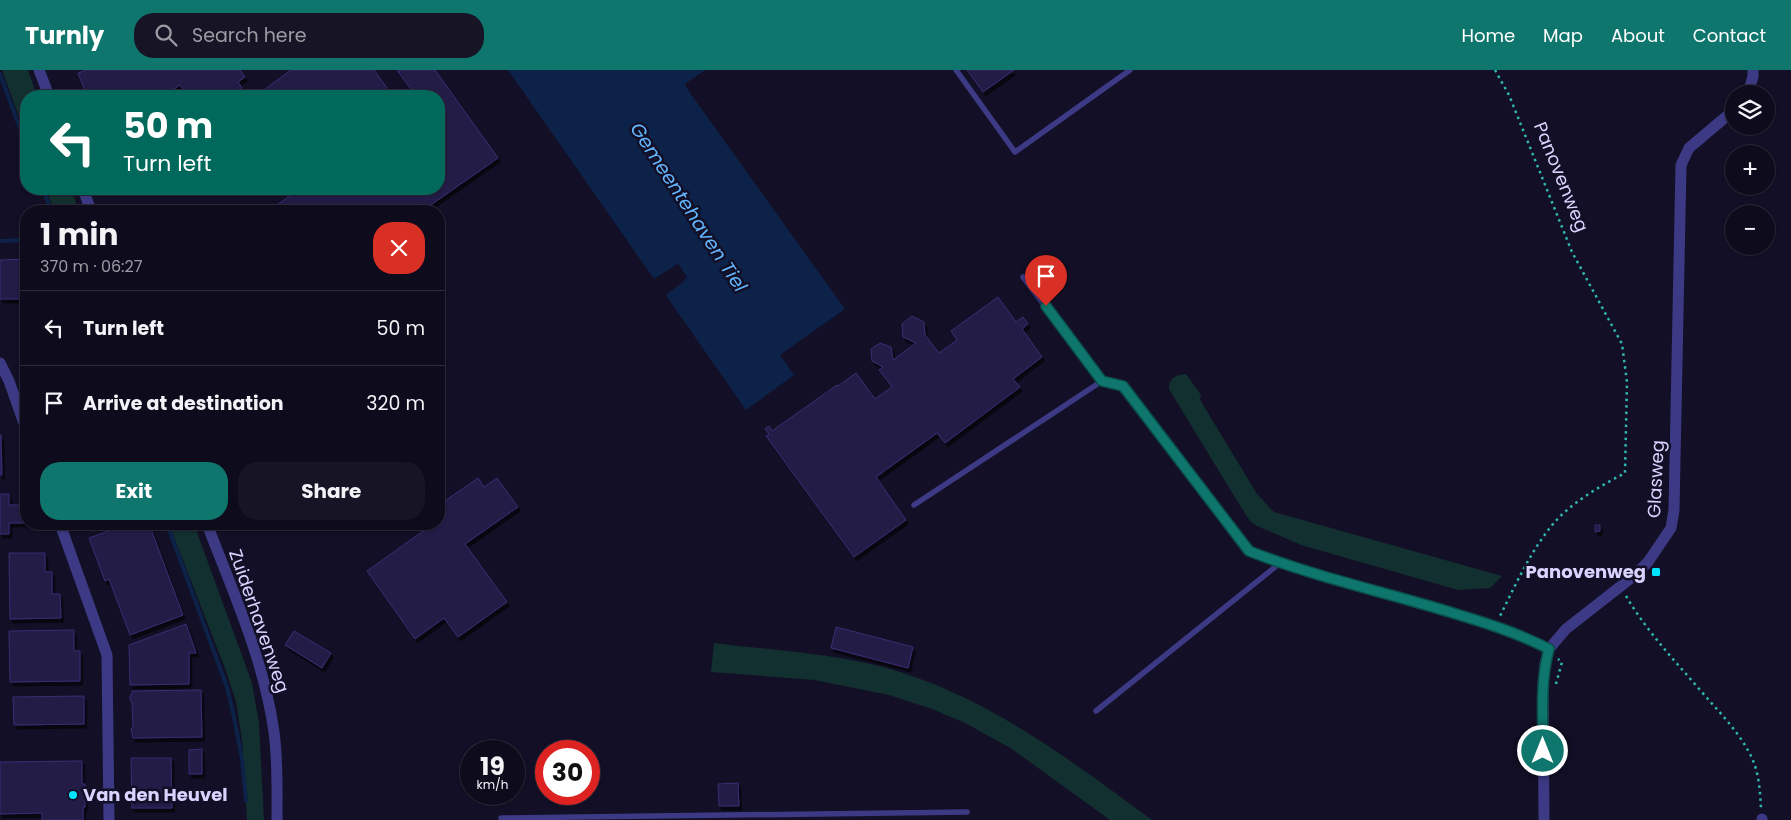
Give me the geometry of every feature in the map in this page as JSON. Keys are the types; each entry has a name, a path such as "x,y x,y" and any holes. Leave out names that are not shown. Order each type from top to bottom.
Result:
{"street":[{"path":"39,70 46,90"},
{"path":"1750,85 1753,70"},
{"name":"Glasweg","path":"1544,820 1543,684 1549,649 1566,628 1620,587 1648,562 1671,528 1674,510 1681,165 1689,148 1725,118"},
{"path":"0,363 9,381 20,412"},
{"path":"62,530 108,655 109,820"},
{"name":"Zuiderhavenweg","path":"209,530 258,661 268,701 274,733 278,820"}],"lane":[{"path":"956,70 1015,152 1130,70"},
{"path":"1024,276 1102,381 1123,386 1249,551 1280,563 1399,596 1495,626 1521,635 1549,649"},
{"path":"914,505 1102,381"},
{"path":"1096,711 1280,563"},
{"path":"501,818 732,818 967,812"}],"path":[{"name":"Panovenweg","path":"1495,70 1509,95 1572,252 1622,344 1627,382 1624,473 1602,484 1588,494 1554,523 1530,557 1495,626"},
{"path":"1620,587 1641,621 1736,731 1752,757 1756,772 1762,819"}],"green space":[{"path":"2,70 28,70 35,90 20,90 20,120"},
{"path":"48,195 73,195 77,205 52,205"},
{"path":"1186,374 1201,395 1202,403 1257,494 1274,512 1502,576 1490,588 1458,590 1301,545 1257,526 1250,521 1239,504 1169,389 1173,378"},
{"path":"171,530 196,530 252,683 259,723 264,820 247,820 242,740 236,702 226,671"},
{"path":"714,643 842,658 883,667 920,679 991,711 1024,731 1089,774 1152,820 1110,820 1012,749 965,723 932,709 889,695 814,680 711,672"}],"water":[{"name":"Gemeentehaven Tiel","path":"508,70 705,70 685,84 690,93 845,309 780,355 794,375 746,410 666,295 687,277 679,265 677,264 654,279"}],"building":[{"path":"87,70 240,70 245,77 238,82 242,88 239,90 184,90 180,85 172,90 85,90 78,73"},
{"path":"291,70 374,70 387,88 384,90 265,89"},
{"path":"397,70 435,70 498,158 445,195 445,90 412,90"},
{"path":"967,70 1014,70 983,92"},
{"path":"291,195 445,195 431,205 277,205"},
{"path":"20,259 20,299 0,299 0,260"},
{"path":"998,297 1016,322 1023,317 1028,324 1022,329 1042,357 1013,379 1020,387 945,443 937,433 876,477 906,520 854,557 766,436 769,434 765,429 769,426 772,431 856,373 875,399 892,387 879,370 883,367 872,361 871,349 880,343 891,347 893,360 916,343 903,337 902,324 912,316 924,322 925,335 939,353 957,340 951,331"},
{"path":"1,435 2,475 0,475"},
{"path":"478,478 484,487 497,478 518,507 465,544 507,602 458,637 444,618 415,639 367,571 425,530 445,530 445,501"},
{"path":"0,494 9,494 9,505 20,505 20,523 9,523 9,534 0,534"},
{"path":"1595,525 1600,525 1600,531 1595,532"},
{"path":"111,530 151,530 183,615 130,635 109,579 105,581 89,538"},
{"path":"9,553 45,553 45,572 52,572 52,594 60,594 61,618 10,619"},
{"path":"186,624 196,653 189,653 189,684 130,685 129,645"},
{"path":"836,627 913,647 908,668 831,648"},
{"path":"74,630 74,651 80,651 80,681 10,682 9,631"},
{"path":"294,631 331,653 322,668 285,645"},
{"path":"201,690 202,737 133,738 131,729 133,727 132,702 130,700 132,691"},
{"path":"84,696 84,724 14,725 13,697"},
{"path":"202,749 202,774 189,774 189,750"},
{"path":"131,758 171,758 172,808 132,808"},
{"path":"82,761 82,784 85,784 83,820 42,820 42,813 0,814 0,762"},
{"path":"738,783 739,806 719,806 718,784"}],"waterway":[{"path":"0,74 20,129"},
{"path":"45,195 49,205"},
{"path":"0,241 20,240"},
{"path":"169,530 227,687 242,759 246,801"}],"place":[{"name":"Panovenweg","path":"1656,572"},
{"name":"Van den Heuvel","path":"73,795"}],"route":[{"path":"1046,306 1102,381 1123,386 1249,551 1280,563 1399,596 1495,626 1521,635 1549,649 1543,684 1543,751"}]}
